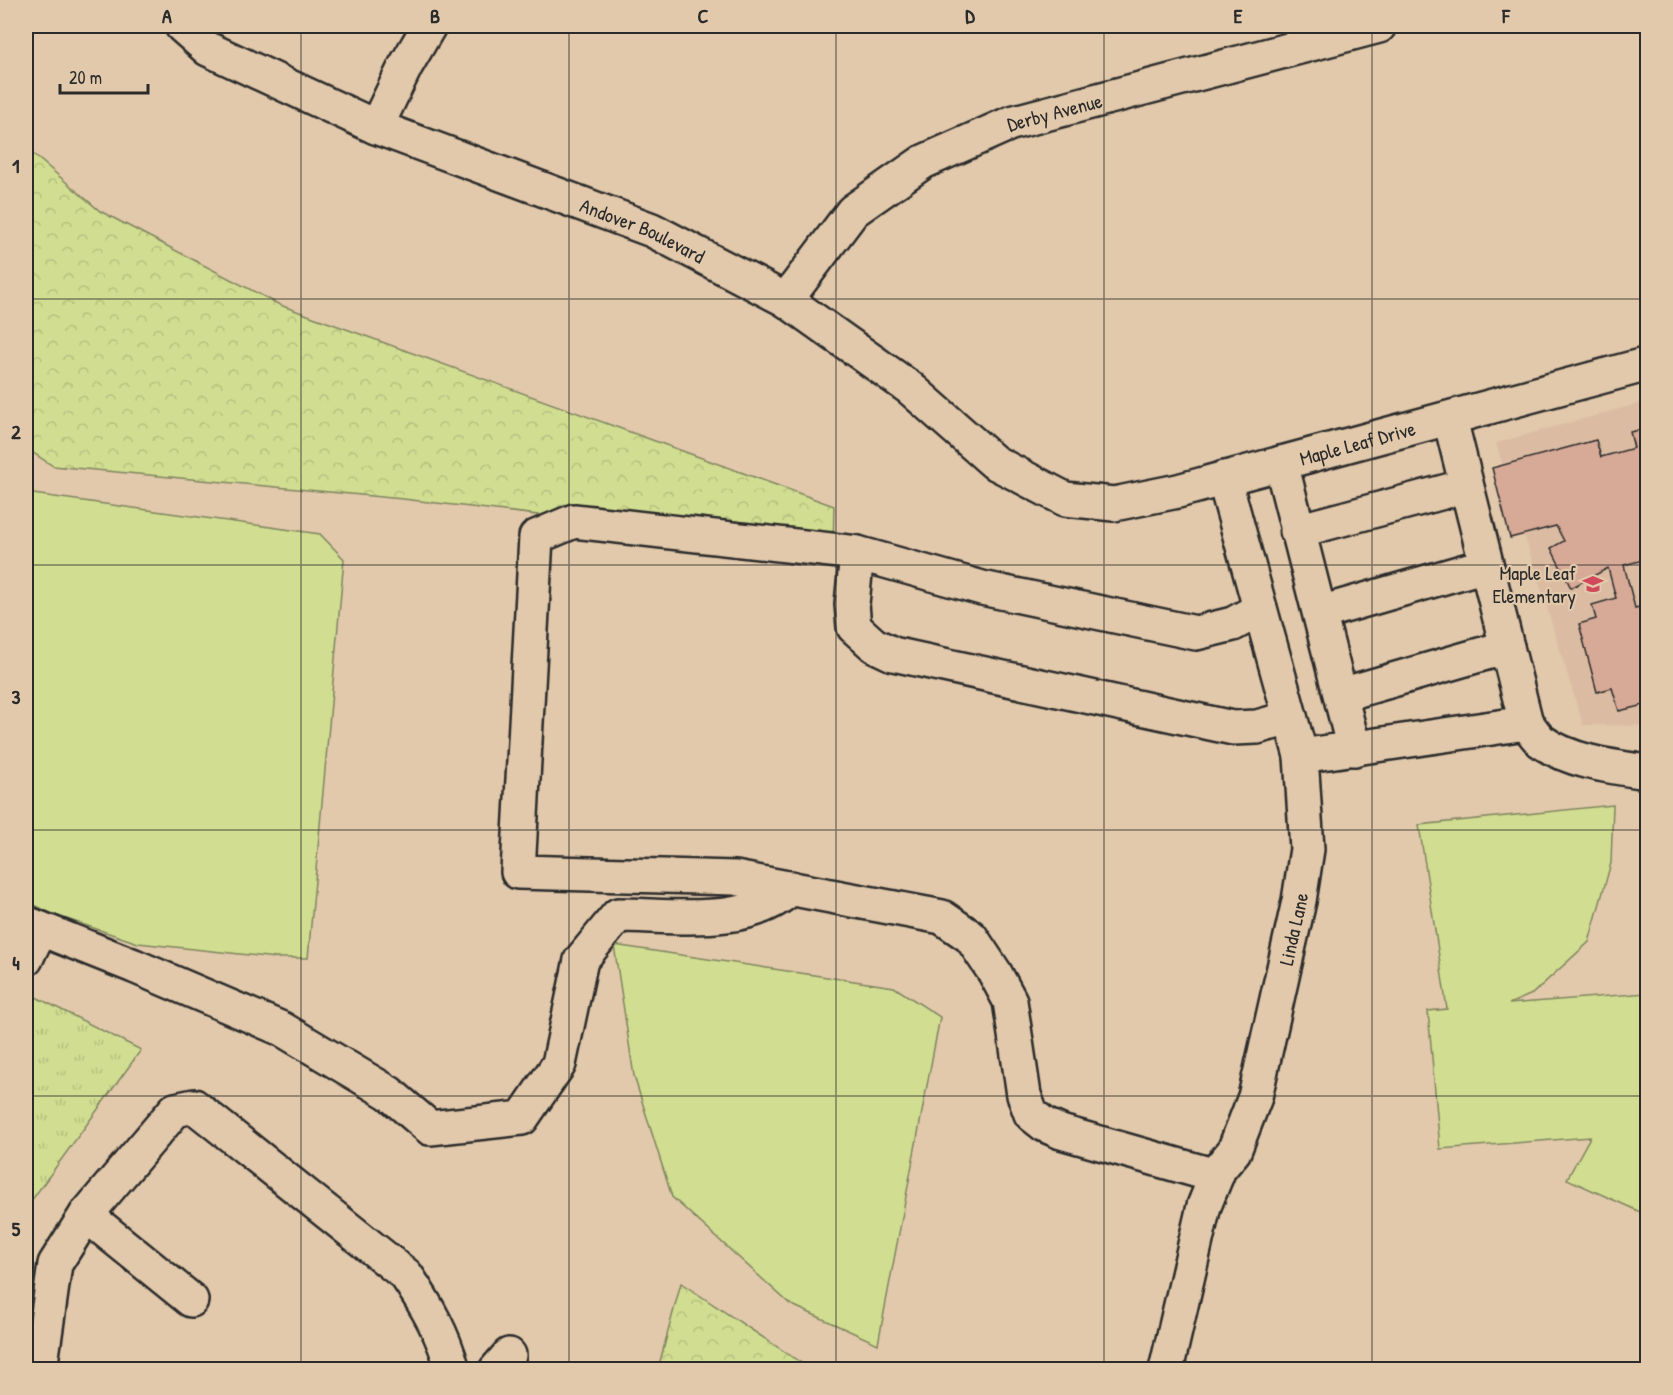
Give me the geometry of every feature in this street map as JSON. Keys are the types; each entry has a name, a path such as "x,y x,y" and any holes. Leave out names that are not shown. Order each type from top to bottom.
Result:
{"street":[{"name":"Andover Boulevard","path":"182,26 208,49 376,127 652,230 786,300 910,388 994,462 1065,499"},
{"path":"376,127 405,67 429,26"},
{"name":"Derby Avenue","path":"786,300 853,211 923,162 1011,123 1379,26"},
{"name":"Maple Leaf Drive","path":"1065,499 1114,504 1281,464 1647,364"},
{"path":"1450,419 1526,723 1541,740 1571,755 1602,765 1647,772"},
{"path":"1281,464 1354,749"},
{"name":"Linda Lane","path":"1166,1370 1204,1206 1216,1176 1234,1151 1255,1097 1299,902 1307,849 1301,756 1224,478"},
{"path":"1297,531 1466,486"},
{"path":"1216,1176 1060,1132 1045,1125 1031,1114 1024,1095 1010,1001 995,973 970,937 942,917 735,878 518,872 536,537 574,521 857,553 982,588 1196,633 1233,624 1260,609"},
{"path":"857,553 853,586 854,627 874,645 893,654 1233,728 1257,727 1290,718"},
{"path":"1320,613 1486,565"},
{"path":"1341,695 1507,647"},
{"path":"1301,756 1526,723"},
{"path":"26,959 33,926 134,966 282,1029 389,1093 430,1128 522,1118 559,1064 581,960 618,915 737,916 780,899 791,888"},
{"path":"40,1370 55,1264 86,1215 175,1110 194,1106 406,1275 430,1309 444,1340 453,1370"},
{"path":"86,1215 191,1300"}],"shaded area":[{"name":"Maple Leaf Elementary","path":"1647,401 1647,726 1583,725 1496,443"}],"green space":[{"path":"26,148 100,211 280,305 834,506 833,550 403,499 53,466 26,448"},
{"path":"26,493 320,534 344,559 308,958 276,958 138,943 55,915 26,901"},
{"path":"1613,805 1611,863 1589,942 1532,994 1509,1004 1647,993 1647,1215 1567,1179 1590,1137 1440,1149 1428,1011 1447,1009 1419,825"},
{"path":"614,945 894,987 940,1017 878,1344 790,1304 672,1197 634,1076"},
{"path":"26,992 141,1050 26,1208"},
{"path":"681,1283 803,1364 825,1369 658,1369"}],"building":[{"name":"Maple Leaf Elementary","path":"1648,428 1648,549 1641,551 1643,560 1624,565 1635,608 1648,605 1648,704 1619,711 1612,688 1597,692 1579,624 1596,619 1592,605 1616,598 1608,568 1571,588 1551,548 1564,541 1556,526 1510,538 1492,468 1596,440 1601,457 1634,448 1630,432"}],"place":[{"name":"Maple Leaf Elementary","path":"1593,584"}]}
